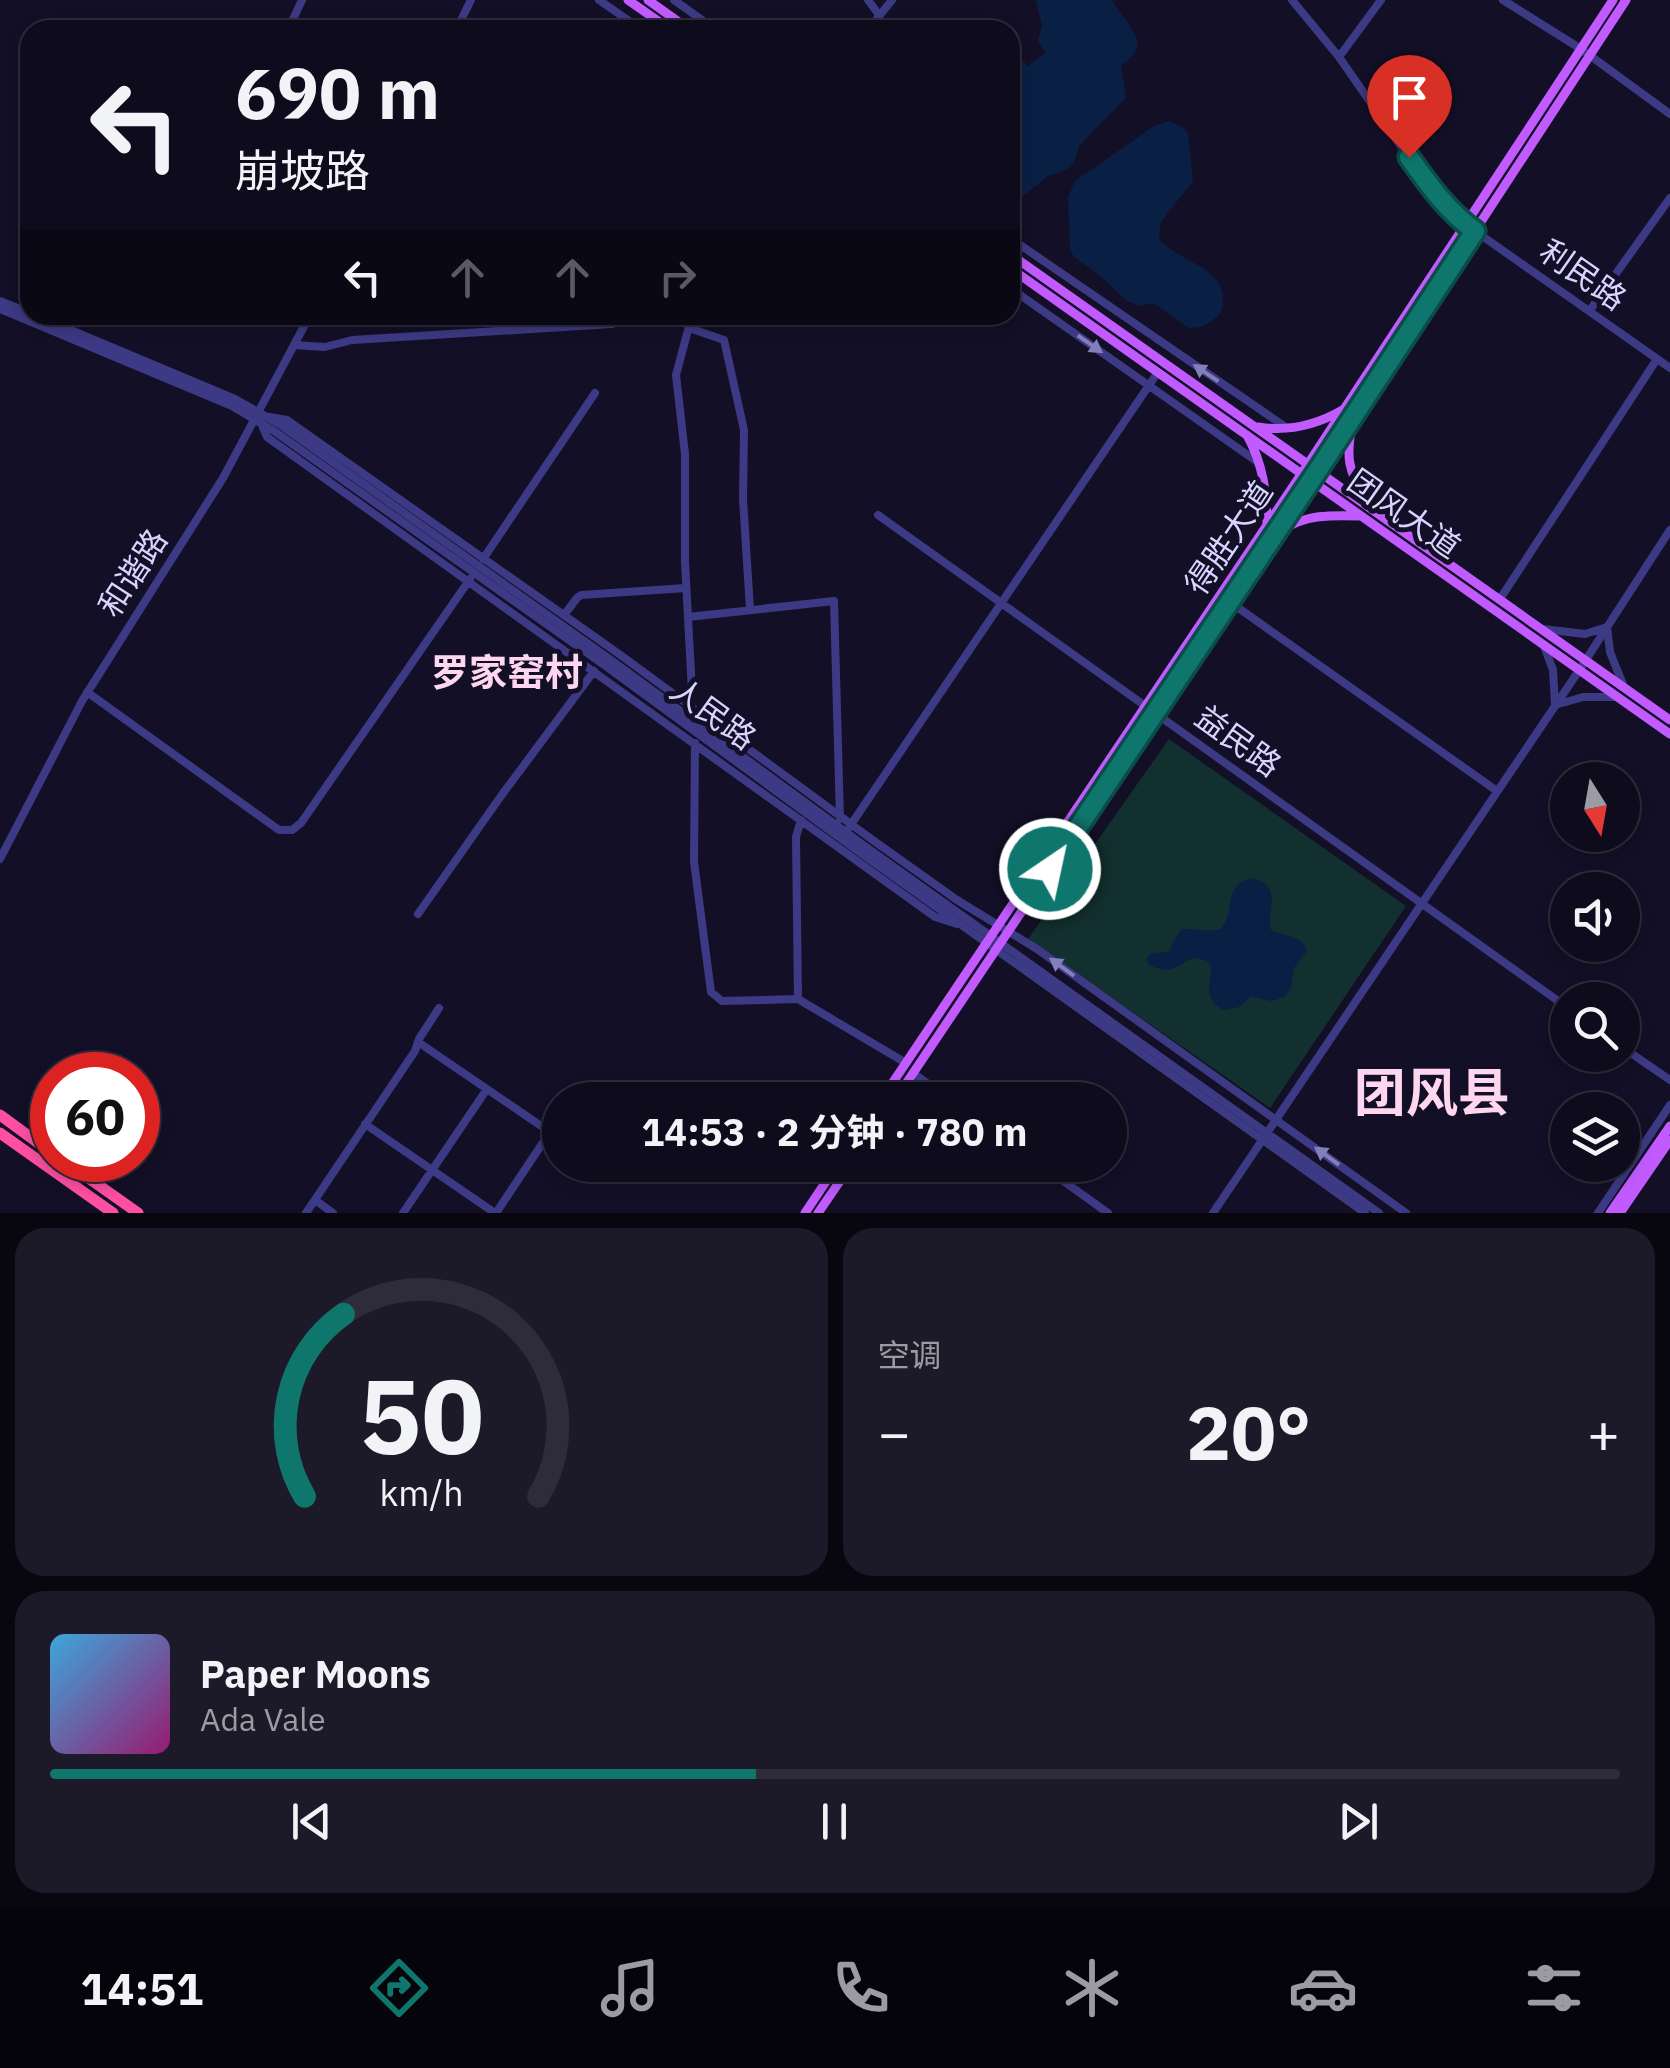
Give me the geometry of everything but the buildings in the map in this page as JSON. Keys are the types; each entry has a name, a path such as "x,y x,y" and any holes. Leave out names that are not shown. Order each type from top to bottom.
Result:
{"highway":[{"path":"0,1115 30,1136"},
{"path":"0,1133 113,1213"},
{"path":"94,1182 138,1213"}],"main road":[{"path":"628,0 656,20"},
{"path":"648,0 676,20"},
{"name":"得胜大道","path":"1151,709 1274,536 1346,408 1470,228 1585,52 1613,0"},
{"name":"得胜大道","path":"1585,52 1626,0"},
{"name":"得胜大道","path":"894,1082 1004,928 1151,709 1267,526 1356,414 1470,228"},
{"name":"团风大道","path":"1020,261 1256,426 1310,472"},
{"name":"团风大道","path":"1020,275 1246,433 1367,512 1542,642 1670,720"},
{"path":"1256,426 1287,428 1318,422 1346,408"},
{"path":"1274,536 1309,517 1367,512 1349,462 1348,448 1356,414"},
{"path":"1246,433 1259,462 1267,498 1267,526"},
{"name":"团风大道","path":"1367,512 1543,629 1583,665"},
{"name":"团风大道","path":"1622,692 1670,734"},
{"name":"得胜大道","path":"907,1082 994,942"},
{"path":"1610,1213 1670,1126"},
{"path":"1620,1213 1670,1140"},
{"path":"805,1213 826,1182"},
{"path":"818,1213 839,1182"}],"street":[{"path":"599,0 628,20"},
{"path":"674,0 702,20"},
{"path":"868,0 879,15"},
{"path":"875,20 892,0"},
{"name":"利民路","path":"1292,0 1339,57 1436,194 1470,228 1670,368"},
{"path":"1339,57 1382,0"},
{"path":"1503,0 1585,52 1670,114"},
{"path":"1590,310 1670,198"},
{"path":"1020,245 1287,428"},
{"path":"1020,295 1259,462"},
{"name":"人民路","path":"38,325 259,418"},
{"name":"人民路","path":"58,325 235,399 845,828 1365,1213"},
{"name":"和谐路","path":"0,858 87,692 259,418 305,325"},
{"path":"294,345 325,347 352,340 596,325"},
{"path":"688,717 692,692 684,454 676,376 690,325"},
{"path":"690,328 724,340 742,421 750,608"},
{"path":"1500,599 1657,359"},
{"path":"845,828 1158,372"},
{"path":"87,692 280,830 288,831 300,823 596,393"},
{"path":"259,418 287,420 476,570 594,671 936,917 964,926"},
{"name":"益民路","path":"878,515 1550,995"},
{"path":"1212,1213 1670,530"},
{"path":"476,570 564,616 840,816"},
{"name":"人民路","path":"476,570 964,926 994,942"},
{"path":"564,616 582,595 686,588"},
{"path":"688,617 834,601 840,816 845,828 1037,949 1406,1213"},
{"path":"1230,602 1497,791"},
{"path":"1556,705 1622,692 1607,627"},
{"path":"1543,629 1585,634 1607,627"},
{"path":"1542,642 1553,670 1556,705"},
{"path":"418,914 600,662"},
{"path":"695,732 694,862 714,996 722,1000 798,999 906,1063"},
{"path":"798,999 796,837 801,820"},
{"path":"306,1213 439,1008"},
{"path":"366,1124 498,1212 550,1132 418,1042"},
{"path":"1640,1059 1670,1080"},
{"path":"913,1073 925,1082"},
{"path":"403,1213 487,1090"},
{"path":"1598,1213 1670,1104"},
{"name":"人民路","path":"1264,1136 1379,1213"},
{"path":"1065,1182 1108,1213"},
{"path":"315,1200 334,1213"}],"green space":[{"path":"1169,739 1406,906 1270,1108 1028,939"}],"water":[{"path":"1036,0 1112,0 1135,33 1137,47 1121,66 1126,98 1079,146 1075,161 1067,169 1048,176 1020,199 1020,56 1028,66 1045,53 1038,40 1042,26"},
{"path":"1169,121 1188,133 1193,181 1161,222 1159,239 1209,272 1222,290 1220,313 1206,325 1195,328 1189,328 1153,303 1140,306 1127,301 1074,257 1070,249 1068,197 1075,181 1154,126"},
{"path":"1251,878 1262,882 1271,893 1271,930 1297,939 1307,951 1294,968 1291,988 1285,997 1271,1001 1251,997 1239,1007 1223,1010 1210,996 1211,968 1207,961 1193,958 1167,970 1148,964 1147,958 1151,953 1168,952 1181,929 1222,928 1236,887"}],"district":[{"name":"罗家窑村","path":"507,673"},
{"name":"团风县","path":"1432,1093"}],"route":[{"path":"1050,869 1475,231 1444,205 1409,157"}]}
